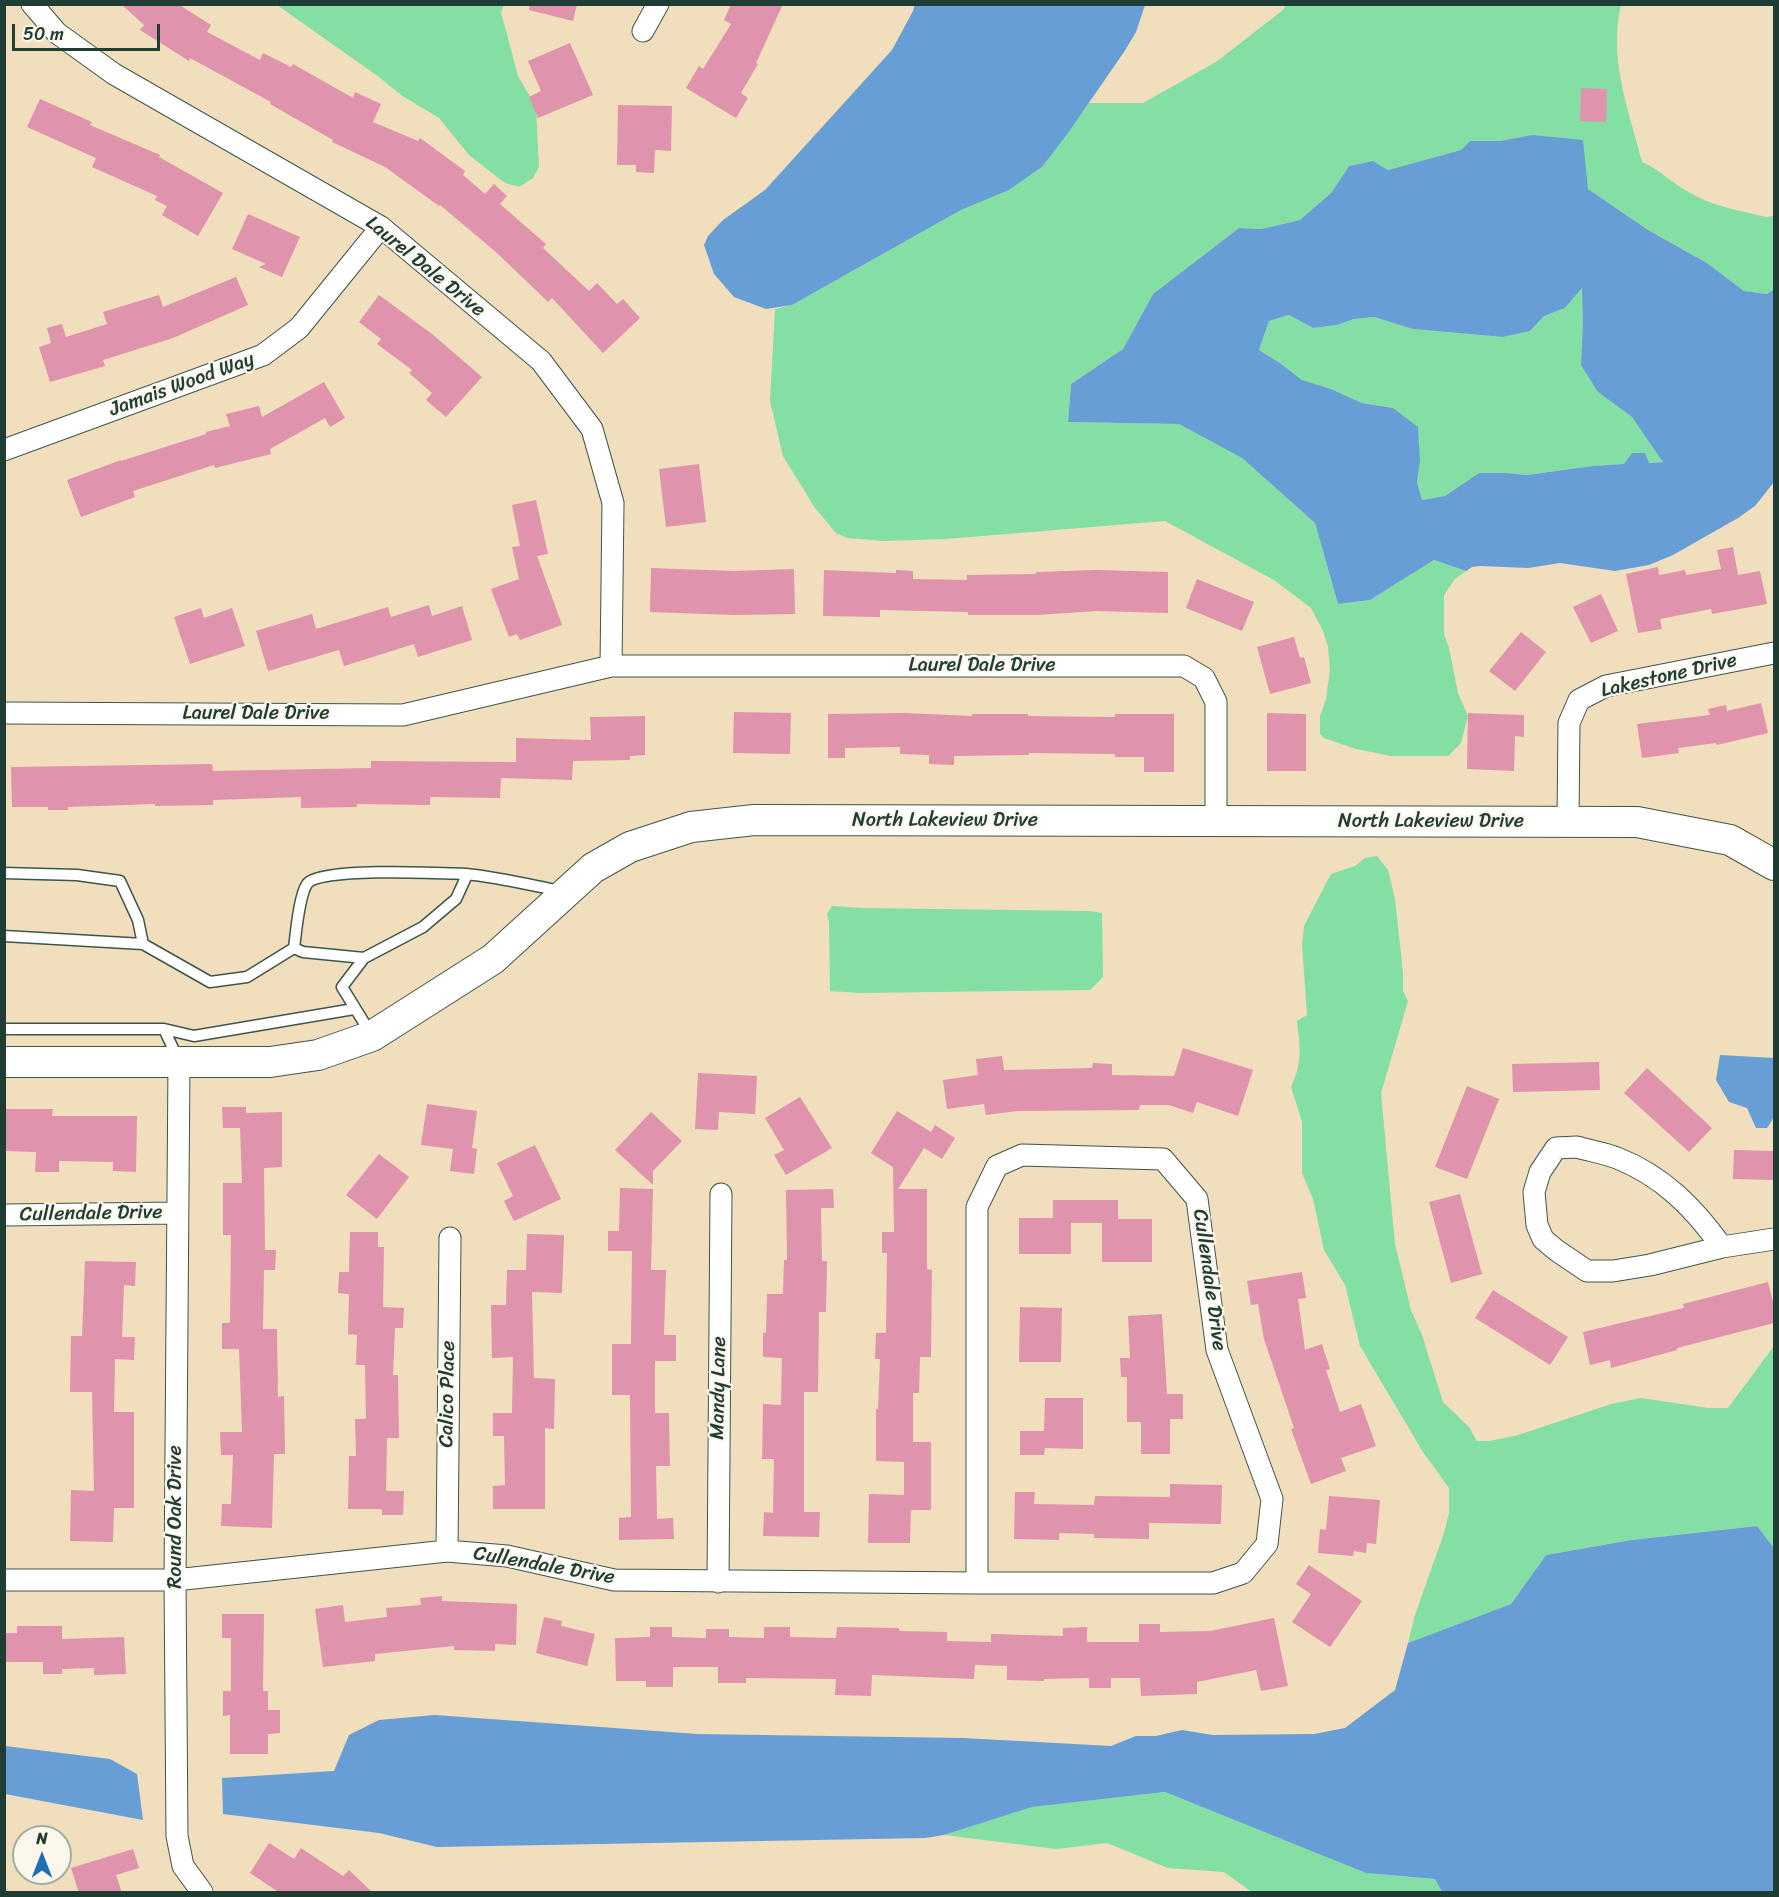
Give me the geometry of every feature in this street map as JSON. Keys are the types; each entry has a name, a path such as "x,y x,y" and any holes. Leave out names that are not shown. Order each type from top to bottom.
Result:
{"street":[{"name":"Laurel Dale Drive","path":"32,4 57,33 114,74 381,227 542,362 592,429 613,503 611,666"},
{"path":"644,31 658,4"},
{"name":"Jamais Wood Way","path":"4,450 263,355 299,328 381,227"},
{"name":"Lakestone Drive","path":"1568,821 1569,723 1579,700 1606,686 1774,653"},
{"name":"Laurel Dale Drive","path":"4,713 403,715 611,666 1184,666 1204,678 1216,702 1216,822"},
{"name":"North Lakeview Drive","path":"4,1062 270,1062 318,1055 372,1036 493,959 593,868 630,847 691,827 754,820 1637,822 1731,840 1774,864"},
{"name":"Round Oak Drive","path":"179,1062 175,1580 177,1836 183,1866 202,1893"},
{"path":"1722,1247 1703,1220 1676,1192 1653,1175 1617,1158 1577,1147 1556,1148 1540,1173 1534,1192 1534,1209 1543,1239 1587,1270 1613,1270 1650,1265 1722,1247 1774,1239"},
{"name":"Cullendale Drive","path":"4,1580 175,1580 447,1551 507,1556 614,1580 718,1582 976,1583 1213,1583 1243,1573 1268,1544 1272,1499 1217,1350 1197,1199 1163,1159 1022,1155 998,1166 977,1207 976,1583"},
{"name":"Mandy Lane","path":"718,1582 721,1194"},
{"name":"Cullendale Drive","path":"4,1215 177,1213"},
{"name":"Calico Place","path":"447,1551 450,1238"}],"lane":[{"path":"4,873 77,874 120,881 138,920 143,944"},
{"path":"4,936 143,944 210,982 247,977 294,948 302,898 307,884 314,878 339,873 467,874 567,892"},
{"path":"372,1036 342,987 364,958 423,927 456,899 467,874"},
{"path":"294,948 303,952 364,958"},
{"path":"4,1029 164,1029 194,1036 354,1009"},
{"path":"164,1029 179,1062"}],"green space":[{"path":"277,5 504,5 501,12 518,76 536,107 539,167 533,178 519,187 505,183 469,155 439,118 401,95"},
{"path":"1286,5 1621,5 1617,45 1619,65 1626,104 1642,162 1702,199 1738,211 1766,217 1774,216 1774,289 1767,294 1744,291 1707,263 1648,230 1588,189 1532,135 1500,141 1470,141 1461,150 1388,170 1373,161 1349,166 1331,193 1300,220 1261,229 1239,228 1153,294 1123,349 1071,384 1068,422 1179,424 1242,458 1315,523 1338,604 1370,600 1434,560 1466,571 1455,579 1444,595 1444,634 1458,693 1468,716 1461,743 1448,756 1391,756 1356,749 1324,738 1320,734 1320,716 1326,699 1330,670 1328,647 1323,631 1311,608 1274,580 1165,521 946,539 884,541 847,538 836,533 815,508 783,456 770,401 775,309 792,305 961,210 1009,190 1042,167 1089,103 1143,103 1216,62 1283,10"},
{"path":"1583,287 1583,324 1598,392 1632,417 1664,462 1592,466 1527,475 1479,473 1445,496 1422,500 1417,482 1420,462 1393,408 1362,403 1331,389 1302,380 1259,350 1269,321 1289,315 1313,328 1374,317 1413,329 1503,337 1530,331 1544,316 1565,308"},
{"path":"1377,856 1388,870 1395,899 1403,991 1408,1001 1381,1093 1395,1244 1411,1310 1422,1335 1443,1402 1469,1427 1477,1441 1515,1436 1611,1404 1641,1398 1708,1408 1728,1408 1774,1346 1774,1548 1757,1526 1630,1540 1546,1555 1511,1604 1408,1643 1415,1615 1444,1533 1449,1513 1449,1488 1423,1452 1360,1346 1345,1285 1324,1250 1313,1199 1302,1173 1302,1122 1291,1087 1299,1062 1297,1021 1307,1015 1302,944 1304,926 1331,874 1355,866 1365,858"},
{"path":"832,906 1102,913 1103,977 1090,990 859,993 830,991 827,914"},
{"path":"1165,1792 1366,1873 1435,1879 1442,1892 1252,1892 1224,1872 1168,1868 1107,1843 1056,1849 944,1835 1032,1807"}],"water":[{"path":"915,4 1145,5 1136,32 1124,52 1042,167 1009,190 961,210 792,305 766,309 734,297 714,274 704,245 708,236 723,220 765,190 892,50"},
{"path":"1532,135 1583,140 1588,189 1648,230 1707,263 1744,291 1767,294 1774,289 1774,482 1755,506 1738,518 1673,555 1649,565 1615,571 1560,563 1528,568 1480,566 1466,571 1434,560 1370,600 1338,604 1315,523 1242,458 1179,424 1068,422 1071,384 1123,349 1153,294 1239,228 1261,229 1300,220 1331,193 1349,166 1373,161 1388,170 1461,150 1470,141 1500,141","holes":["1582,288 1581,365 1598,392 1632,417 1663,462 1649,463 1645,453 1632,453 1624,464 1527,475 1479,473 1445,496 1422,500 1417,482 1420,462 1418,427 1393,408 1362,403 1331,389 1302,380 1259,350 1269,321 1289,315 1313,328 1374,317 1413,329 1503,337 1530,331 1544,316 1565,308"]},
{"path":"1720,1055 1774,1058 1774,1117 1767,1128 1756,1128 1747,1108 1729,1102 1716,1080"},
{"path":"1757,1526 1774,1548 1774,1892 1442,1892 1435,1879 1366,1873 1165,1792 1032,1807 944,1835 925,1838 437,1847 379,1833 223,1814 222,1778 334,1771 349,1735 379,1720 435,1715 697,1734 963,1738 1111,1746 1136,1736 1156,1736 1182,1730 1213,1735 1314,1734 1345,1728 1395,1690 1408,1643 1511,1604 1546,1555 1631,1540"},
{"path":"5,1746 110,1759 137,1774 143,1820 5,1794"}],"building":[{"path":"121,4 178,4 211,25 207,32 260,60 263,53 291,67 293,64 353,98 355,92 381,104 373,122 418,141 420,138 465,171 463,175 485,194 494,184 507,196 500,204 546,244 543,248 589,291 597,283 617,304 623,299 640,318 603,353 552,298 548,302 497,253 440,205 385,167 332,142 333,140 270,104 271,102 190,58 189,61 140,30 144,25"},
{"path":"530,4 577,4 573,21 529,10"},
{"path":"731,4 783,4 756,63 758,64 741,93 748,98 736,118 686,88 699,66 703,69 731,24 724,20"},
{"path":"570,43 593,95 538,118 529,97 541,91 528,61"},
{"path":"1581,88 1607,89 1606,122 1580,121"},
{"path":"40,99 92,122 90,125 160,155 159,157 223,193 198,236 162,215 167,206 155,200 157,196 92,167 96,158 27,127"},
{"path":"618,105 672,106 671,151 655,150 654,173 636,172 636,165 617,165"},
{"path":"248,214 300,237 282,277 259,267 266,264 232,249"},
{"path":"236,277 248,305 173,338 103,360 105,366 50,382 39,347 51,343 47,328 62,324 66,337 107,324 103,312 159,295 163,307"},
{"path":"379,295 432,334 482,377 446,417 426,400 432,393 409,373 412,370 377,344 381,339 359,322"},
{"path":"324,382 345,418 330,427 325,418 270,449 271,454 215,468 214,465 133,491 135,497 81,517 67,480 121,460 230,426 226,414 259,406 262,417"},
{"path":"699,464 706,522 666,527 659,469"},
{"path":"536,500 548,554 537,556 562,625 520,640 517,634 509,637 491,589 519,579 512,547 520,546 512,505"},
{"path":"1733,547 1738,575 1760,571 1767,604 1712,614 1711,609 1660,619 1662,629 1638,633 1626,574 1658,567 1659,575 1685,570 1686,575 1721,569 1717,550"},
{"path":"651,568 734,571 794,569 795,614 734,615 650,612"},
{"path":"824,570 896,573 896,570 913,571 913,579 967,580 967,575 1036,574 1036,572 1096,570 1168,572 1168,613 1097,611 1038,615 968,615 968,612 880,610 880,617 823,616"},
{"path":"1197,579 1254,602 1242,631 1186,608"},
{"path":"1601,594 1618,631 1591,643 1573,607"},
{"path":"429,605 432,616 462,606 472,640 418,657 414,644 344,666 339,650 268,671 256,631 312,614 316,629 388,607 391,617"},
{"path":"201,608 204,618 232,608 245,646 190,664 174,617"},
{"path":"1521,632 1546,652 1515,691 1489,671"},
{"path":"1294,637 1300,658 1304,657 1311,683 1270,694 1257,647"},
{"path":"1761,703 1768,733 1717,745 1716,743 1678,748 1679,753 1642,758 1637,724 1710,715 1708,709 1726,705 1727,711"},
{"path":"734,712 791,713 790,754 733,753"},
{"path":"1267,713 1306,714 1306,771 1267,771"},
{"path":"1468,713 1524,715 1524,737 1515,736 1514,771 1467,769"},
{"path":"828,714 1115,717 1115,714 1174,714 1174,772 1144,772 1144,757 1115,757 1115,754 1029,753 1029,755 954,756 954,765 929,764 929,755 900,754 900,747 845,748 845,758 828,758"},
{"path":"645,716 645,755 630,756 630,760 573,761 572,780 501,778 500,798 430,797 430,805 357,804 357,807 301,808 301,797 213,800 213,805 68,807 68,810 48,810 48,807 12,807 11,767 212,764 213,771 371,768 371,761 516,762 516,738 591,740 590,717"},
{"path":"1183,1048 1253,1070 1238,1116 1197,1102 1193,1113 1169,1105 1140,1105 1139,1110 1018,1111 986,1115 984,1104 947,1109 943,1080 978,1075 976,1059 1002,1056 1004,1070 1092,1068 1093,1063 1112,1064 1112,1075 1174,1076"},
{"path":"1599,1062 1600,1090 1513,1092 1512,1064"},
{"path":"1647,1068 1712,1128 1689,1152 1624,1093"},
{"path":"698,1073 757,1076 755,1114 719,1112 718,1130 695,1129"},
{"path":"1467,1086 1499,1099 1467,1179 1435,1167"},
{"path":"800,1097 832,1148 786,1175 774,1155 784,1150 765,1118"},
{"path":"427,1104 477,1111 472,1148 477,1149 474,1174 450,1171 453,1149 421,1145"},
{"path":"222,1107 246,1107 246,1113 282,1112 282,1167 264,1168 265,1250 276,1250 275,1270 264,1270 263,1329 277,1329 278,1397 284,1396 285,1454 274,1454 272,1528 221,1526 222,1504 231,1504 233,1455 221,1455 220,1432 242,1432 239,1349 222,1349 222,1323 230,1323 231,1235 223,1235 223,1183 242,1183 240,1128 223,1128"},
{"path":"4,1109 53,1109 52,1116 137,1116 136,1172 113,1171 113,1162 59,1161 59,1172 35,1172 36,1152 4,1151"},
{"path":"897,1111 931,1132 935,1125 955,1138 942,1159 924,1148 898,1189 927,1189 927,1269 932,1270 931,1357 920,1357 919,1393 913,1393 913,1442 931,1442 931,1510 911,1510 910,1543 868,1543 869,1494 904,1495 904,1462 876,1461 876,1409 878,1409 880,1359 875,1359 876,1333 886,1333 887,1253 882,1253 882,1232 894,1232 893,1167 871,1153"},
{"path":"651,1112 682,1141 653,1171 653,1185 615,1150"},
{"path":"535,1145 561,1199 514,1221 504,1201 513,1196 497,1163"},
{"path":"1734,1150 1774,1151 1774,1180 1733,1179"},
{"path":"379,1154 409,1177 377,1219 346,1195"},
{"path":"620,1188 653,1189 651,1270 666,1270 664,1335 676,1335 676,1361 655,1361 655,1413 669,1413 670,1466 656,1466 657,1519 673,1518 674,1539 619,1540 619,1518 631,1517 630,1395 612,1395 612,1344 631,1344 632,1251 608,1251 608,1231 619,1231"},
{"path":"833,1189 834,1208 821,1208 822,1261 827,1261 826,1312 819,1312 818,1392 804,1392 804,1512 820,1512 819,1537 763,1536 764,1512 773,1513 774,1459 762,1459 763,1404 781,1405 782,1358 763,1357 763,1333 766,1333 767,1294 783,1294 784,1260 787,1260 786,1190"},
{"path":"1460,1194 1482,1274 1451,1283 1429,1202"},
{"path":"1053,1200 1118,1200 1118,1219 1152,1219 1152,1262 1102,1262 1102,1223 1071,1223 1071,1254 1019,1254 1019,1218 1053,1218"},
{"path":"350,1232 378,1232 378,1247 384,1247 383,1307 404,1308 403,1328 395,1328 393,1375 398,1375 399,1438 387,1438 386,1491 404,1491 403,1515 382,1515 382,1509 348,1509 349,1456 356,1456 355,1419 366,1419 365,1365 356,1365 357,1335 348,1334 349,1294 338,1293 339,1272 349,1272"},
{"path":"527,1234 564,1235 562,1293 532,1292 534,1378 555,1379 554,1429 545,1428 545,1509 493,1509 493,1486 505,1485 504,1436 493,1436 493,1413 512,1413 513,1357 492,1358 491,1305 506,1305 507,1270 526,1270"},
{"path":"85,1261 136,1262 135,1286 124,1285 122,1337 135,1337 134,1360 115,1359 114,1412 134,1412 134,1508 114,1508 113,1542 70,1541 71,1490 94,1491 92,1392 70,1392 71,1336 82,1336"},
{"path":"1302,1272 1306,1298 1298,1299 1305,1350 1322,1344 1330,1369 1326,1370 1340,1412 1361,1404 1376,1446 1341,1458 1346,1471 1311,1484 1291,1429 1294,1428 1264,1339 1258,1304 1251,1305 1247,1281"},
{"path":"1768,1282 1774,1306 1774,1323 1611,1368 1610,1360 1590,1365 1583,1332 1684,1308 1683,1304"},
{"path":"1493,1290 1568,1337 1550,1365 1475,1318"},
{"path":"1020,1307 1062,1308 1061,1362 1019,1362"},
{"path":"1162,1314 1167,1394 1183,1394 1183,1419 1170,1419 1170,1454 1141,1454 1141,1422 1127,1422 1127,1377 1121,1377 1120,1358 1130,1358 1128,1316"},
{"path":"1045,1398 1083,1398 1083,1449 1045,1448 1044,1455 1020,1455 1020,1431 1044,1431"},
{"path":"1170,1484 1222,1485 1221,1524 1149,1523 1149,1539 1094,1538 1094,1534 1059,1533 1059,1540 1014,1539 1015,1492 1035,1492 1034,1504 1094,1505 1095,1496 1170,1497"},
{"path":"1329,1496 1380,1500 1376,1544 1367,1543 1366,1553 1354,1551 1353,1556 1318,1553 1320,1529 1326,1530"},
{"path":"1309,1565 1362,1601 1330,1647 1292,1622 1311,1594 1296,1584"},
{"path":"442,1596 442,1601 517,1604 516,1645 495,1644 495,1651 454,1650 454,1646 375,1654 375,1661 323,1667 315,1609 343,1605 345,1622 387,1617 386,1608 421,1605 420,1598"},
{"path":"222,1614 264,1614 263,1691 268,1691 268,1710 280,1710 280,1733 268,1734 268,1754 230,1754 230,1715 223,1716 223,1691 231,1691 231,1638 222,1638"},
{"path":"544,1617 562,1621 561,1626 595,1634 587,1666 536,1653"},
{"path":"1274,1618 1288,1686 1261,1691 1256,1670 1197,1682 1197,1694 1141,1696 1140,1678 1111,1678 1111,1688 1089,1688 1089,1678 1044,1679 1044,1681 1007,1680 1007,1666 975,1665 974,1679 872,1675 871,1696 835,1695 836,1679 746,1678 746,1683 718,1683 718,1667 673,1667 673,1687 646,1687 646,1681 616,1681 615,1638 650,1637 650,1627 672,1627 672,1637 706,1638 706,1629 729,1629 729,1637 764,1638 764,1627 790,1627 790,1637 836,1638 837,1627 899,1628 899,1631 947,1632 947,1641 991,1642 991,1634 1063,1636 1063,1628 1087,1627 1087,1642 1139,1642 1139,1624 1160,1624 1160,1632 1210,1631"},
{"path":"17,1626 62,1626 62,1639 124,1637 126,1674 94,1675 94,1668 62,1669 62,1674 43,1674 43,1662 4,1662 4,1633 17,1633"},
{"path":"269,1843 294,1859 301,1848 343,1876 349,1870 373,1893 280,1893 250,1873"},
{"path":"133,1849 139,1868 116,1875 122,1893 79,1893 72,1868"}]}
